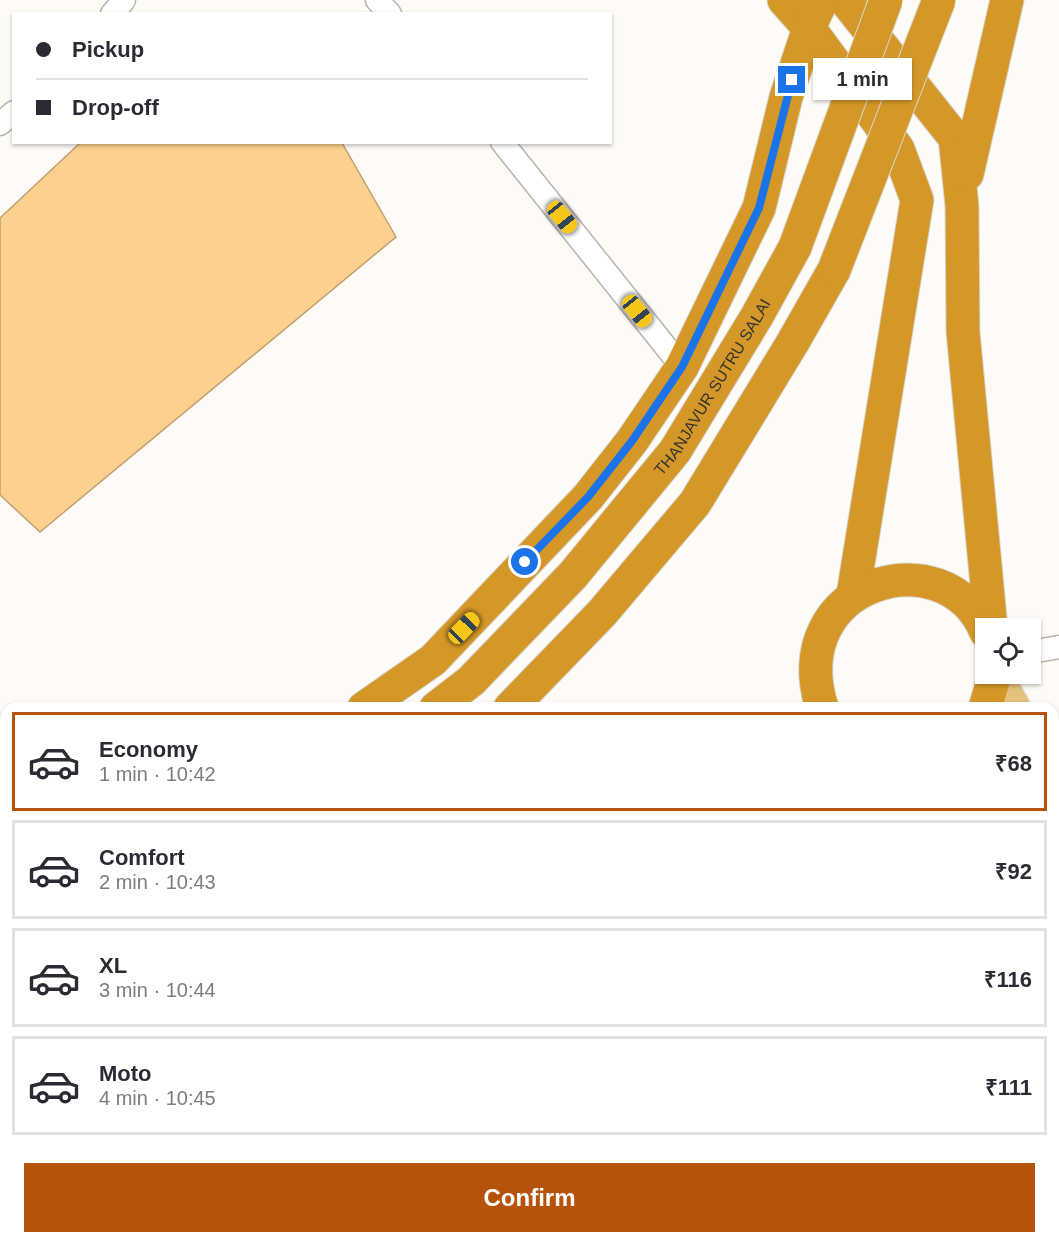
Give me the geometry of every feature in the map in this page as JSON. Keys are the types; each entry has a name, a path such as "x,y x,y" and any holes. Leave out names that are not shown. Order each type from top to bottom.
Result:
{"highway":[{"path":"776,0 786,36 786,97"},
{"path":"784,0 815,14 898,149 917,200 853,595"},
{"path":"845,0 955,138 962,206 963,332 990,618"},
{"name":"THANJAVUR SUTRU SALAI","path":"444,702 471,681 573,574 675,451 757,316 795,247 886,0"},
{"path":"516,702 602,613 695,502 793,342 834,270 939,0"},
{"path":"962,206 969,162 1006,0"},
{"path":"373,702 433,660 588,497 632,441 682,367 759,208 786,97 815,14"},
{"path":"820,702 815,686 814,661 820,636 834,613 853,595 879,583 908,579 937,585 962,600 978,618"},
{"path":"987,702 992,684"}],"main road":[{"path":"1001,684 1011,702"}],"street":[{"path":"114,12 124,0"},
{"path":"377,0 388,12"},
{"path":"0,124 12,114"},
{"path":"504,144 682,367"},
{"path":"1041,650 1059,647"}],"shaded area":[{"path":"79,144 343,144 396,237 40,532 0,495 0,218"}],"route":[{"path":"525,562 588,497 632,441 682,367 759,208 792,80"}]}
